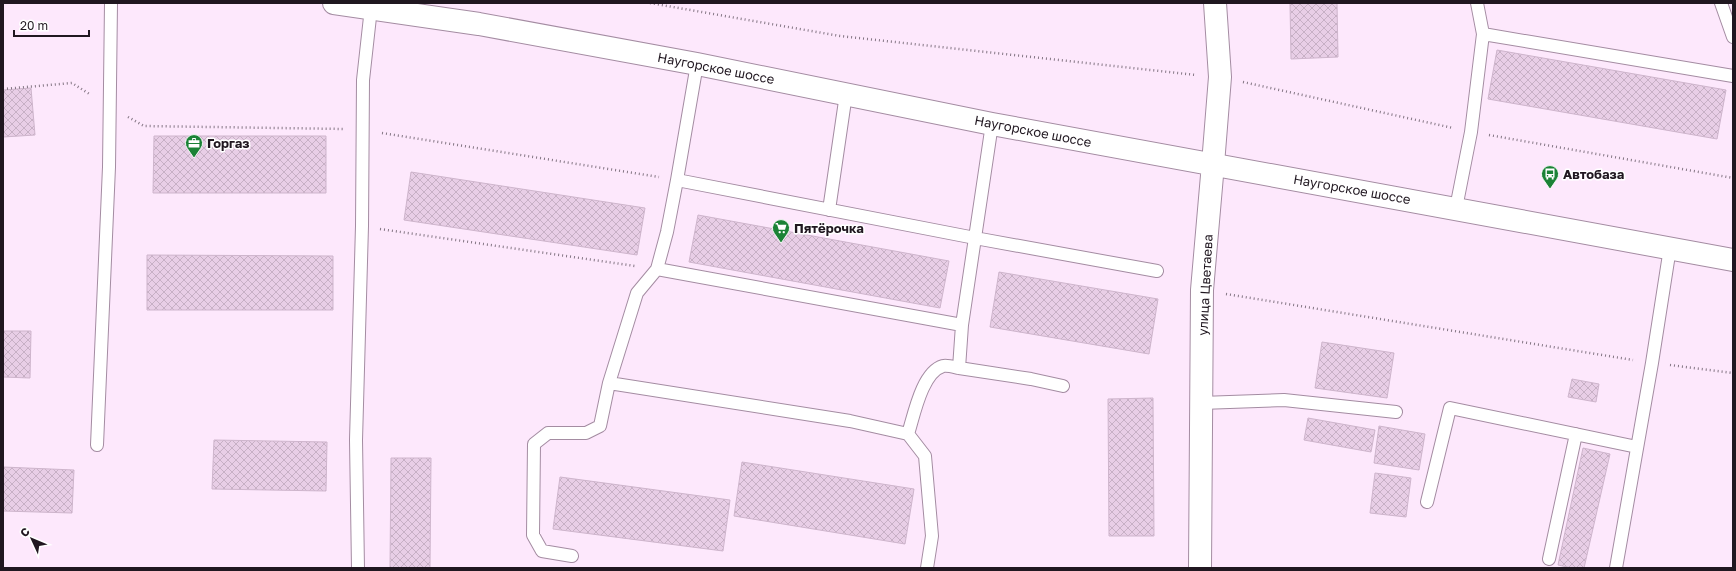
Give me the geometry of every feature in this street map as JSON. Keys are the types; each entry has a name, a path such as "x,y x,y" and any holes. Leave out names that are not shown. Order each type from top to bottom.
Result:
{"main road":[{"name":"Наугорское шоссе","path":"334,3 371,5 697,64 992,124 1733,260"},
{"name":"улица Цветаева","path":"1200,568 1202,290 1220,77 1215,3"}],"lane":[{"path":"97,445 110,107 111,3"},
{"path":"1456,208 1471,132 1483,34 1478,3"},
{"path":"1722,3 1733,37"},
{"path":"358,568 356,440 362,226 363,80 371,5"},
{"path":"1483,34 1733,76"},
{"path":"572,556 542,551 534,535 534,444 548,433 586,433 600,426 609,383 637,293 657,269 667,232 697,64"},
{"path":"829,210 846,94"},
{"path":"959,368 962,325 992,124"},
{"path":"677,180 974,238 1157,271"},
{"path":"1616,568 1638,447 1670,248"},
{"path":"657,269 962,325"},
{"path":"908,434 923,386 932,373 943,366 1064,386"},
{"path":"609,383 850,421 908,434 925,456 932,536 927,568"},
{"path":"1201,403 1284,400 1396,412"},
{"path":"1427,502 1450,408 1638,447"},
{"path":"1549,559 1576,434"}],"path":[{"path":"650,3 840,36 1220,77 1471,132 1733,178"},
{"path":"3,89 72,83 144,126 363,130 677,180"},
{"path":"362,226 657,269"},
{"path":"1202,290 1652,363 1733,373"}],"building":[{"path":"1290,3 1337,3 1338,57 1291,59"},
{"path":"1497,50 1726,90 1717,139 1488,99"},
{"path":"31,88 35,135 3,137 3,90"},
{"path":"154,136 326,136 326,193 153,193"},
{"path":"411,172 645,208 637,255 404,220"},
{"path":"698,215 949,261 940,308 689,262"},
{"path":"147,255 333,256 333,310 147,310"},
{"path":"999,272 1158,299 1149,354 990,327"},
{"path":"3,331 31,331 30,378 3,377"},
{"path":"1322,342 1394,353 1387,398 1315,388"},
{"path":"1572,379 1599,384 1596,402 1568,397"},
{"path":"1153,398 1154,536 1109,536 1108,399"},
{"path":"1308,418 1375,430 1371,452 1304,440"},
{"path":"1379,426 1425,434 1419,470 1374,463"},
{"path":"214,440 327,442 326,491 212,489"},
{"path":"1583,448 1610,454 1584,568 1572,568 1558,565"},
{"path":"391,458 431,458 430,568 390,568"},
{"path":"742,462 914,489 905,544 734,516"},
{"path":"3,467 74,470 72,513 3,511"},
{"path":"1375,473 1411,478 1406,517 1370,513"},
{"path":"560,477 730,500 723,551 553,529"}],"place":[{"name":"Горгаз","path":"194,158"},
{"name":"Автобаза","path":"1550,189"},
{"name":"Пятёрочка","path":"781,243"}]}
